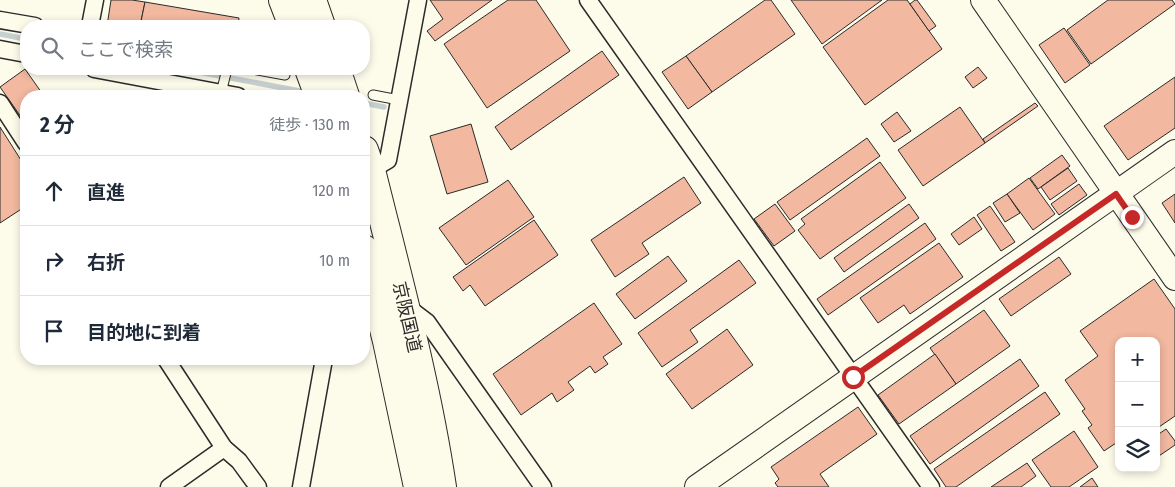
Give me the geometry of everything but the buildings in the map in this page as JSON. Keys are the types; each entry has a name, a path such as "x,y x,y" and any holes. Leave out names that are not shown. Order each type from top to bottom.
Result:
{"highway":[{"path":"283,0 291,20"},
{"path":"312,0 319,20"},
{"path":"300,75 314,90"},
{"path":"338,75 343,90"},
{"name":"京阪国道","path":"370,171 406,306 438,457 442,487"},
{"name":"京阪国道","path":"370,274 387,341 418,487"}],"street":[{"path":"91,20 95,0"},
{"path":"370,160 388,160 418,0"},
{"path":"588,0 931,487"},
{"path":"983,0 1175,278"},
{"path":"0,20 20,23"},
{"path":"0,49 20,53"},
{"path":"129,75 216,90"},
{"path":"0,103 20,134"},
{"path":"697,487 1175,152"},
{"path":"406,306 427,322 543,487"},
{"path":"170,365 224,448 239,461 258,487"},
{"path":"301,487 323,365"},
{"path":"169,487 224,448"}],"lane":[{"path":"222,90 226,75"},
{"path":"373,95 399,100"}],"waterway":[{"path":"0,34 20,38"},
{"path":"215,75 294,90"},
{"path":"370,104 384,107"}],"route":[{"path":"853,377 1116,194 1132,217"}]}
